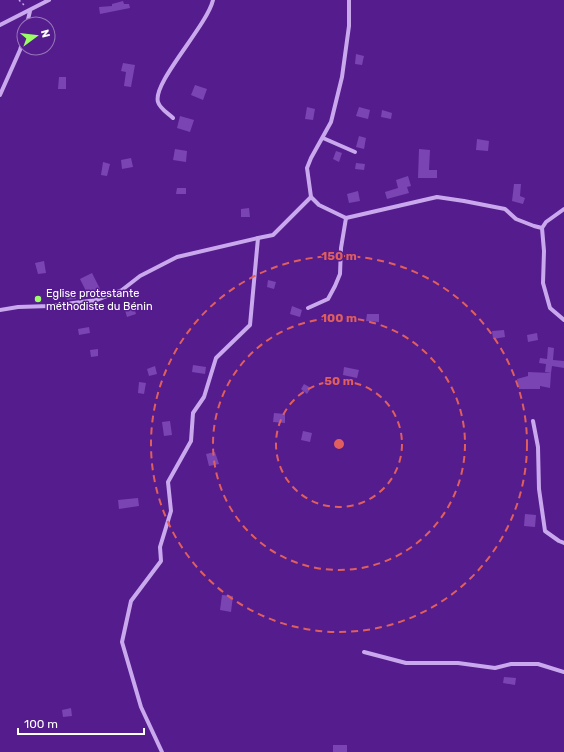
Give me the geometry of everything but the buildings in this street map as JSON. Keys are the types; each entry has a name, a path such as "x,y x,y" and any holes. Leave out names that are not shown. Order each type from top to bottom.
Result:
{"street":[{"path":"0,25 49,0"},
{"path":"173,118 161,107 158,102 157,94 163,81 203,23 211,8 213,0"},
{"path":"349,0 348,26 342,77 331,122 311,158 308,168 311,197 319,205 346,218 437,197 505,209 516,219 542,228"},
{"path":"29,16 30,11"},
{"path":"0,95 17,56"},
{"path":"323,138 355,152"},
{"path":"0,310 97,300 108,294 122,290 140,276 177,257 273,234 311,197"},
{"path":"564,209 546,222 542,228 544,251 543,283 550,308 564,320"},
{"path":"308,308 328,299 335,286 340,274 341,248 346,218"},
{"path":"162,752 141,707 122,642 132,600 162,561 160,547 171,511 168,482 191,441 193,413 204,397 213,374 216,358 250,325 258,238"},
{"path":"533,421 538,447 539,489 546,531 564,543"},
{"path":"364,652 406,663 458,663 495,668 511,664 538,664 564,672"}],"place":[{"name":"Eglise protestante méthodiste du Bénin","path":"38,299"}]}
